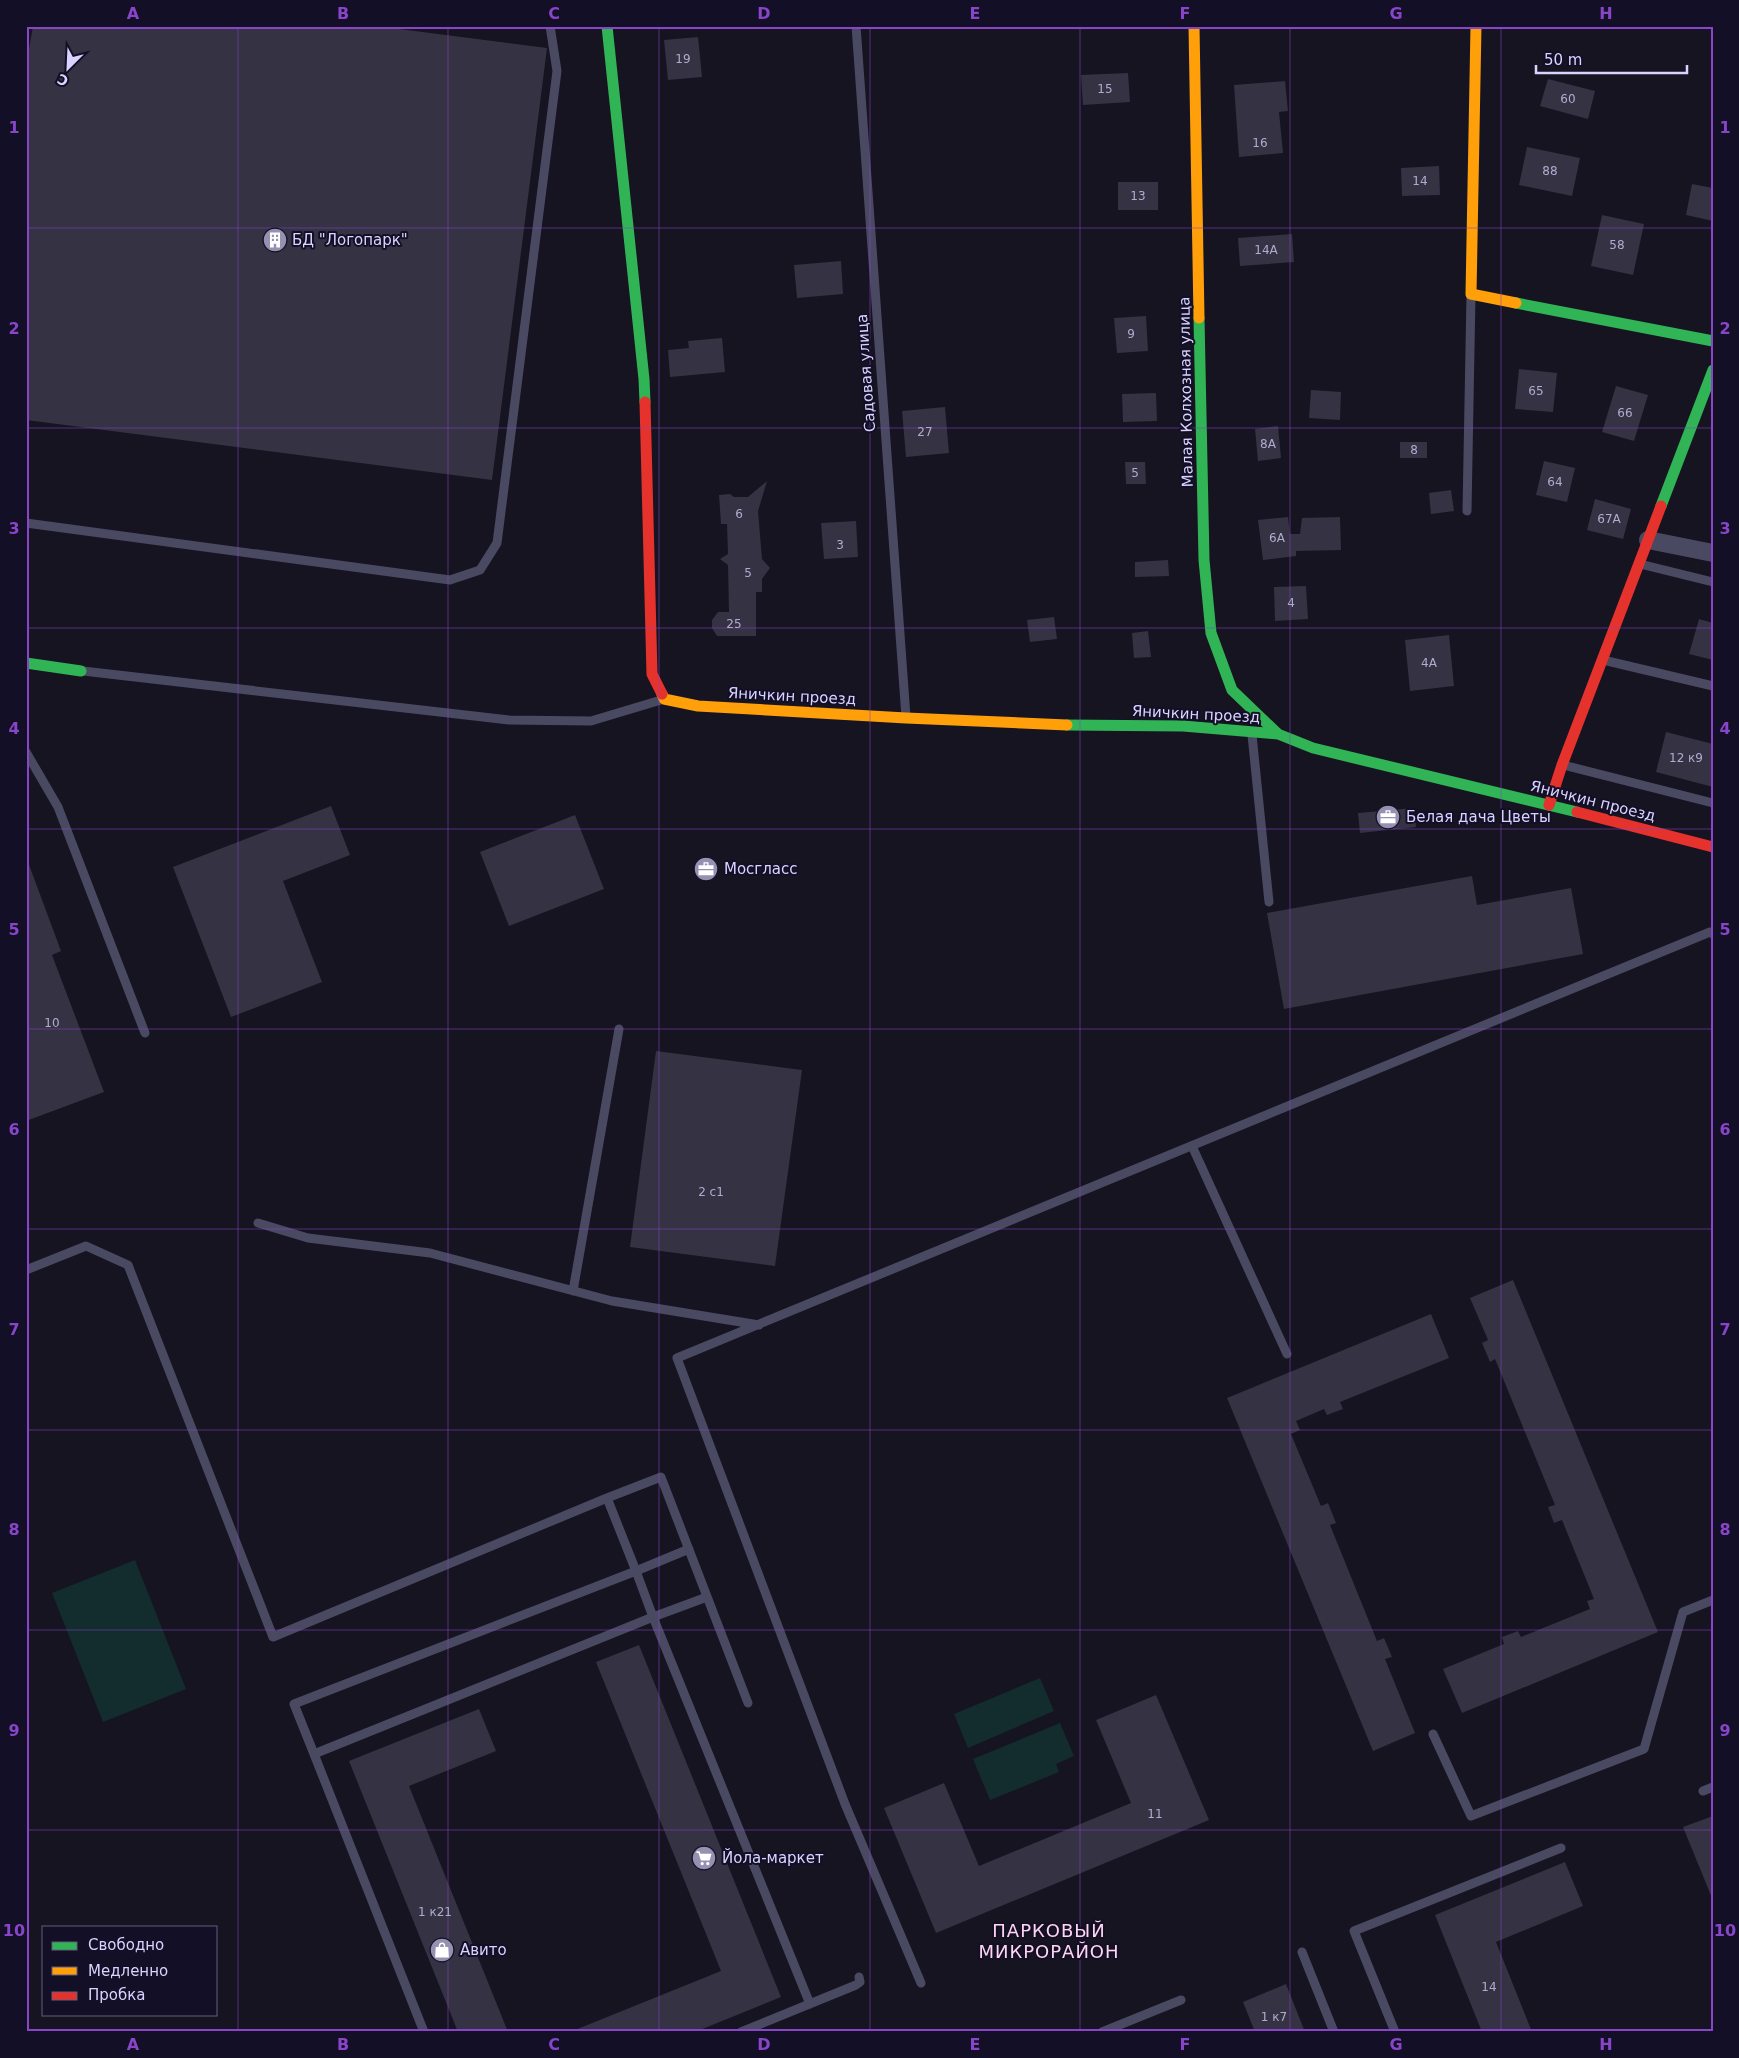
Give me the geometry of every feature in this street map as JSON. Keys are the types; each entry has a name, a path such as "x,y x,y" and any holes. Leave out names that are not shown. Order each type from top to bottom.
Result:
{"street":[{"path":"607,26 644,380 652,674 664,699"},
{"name":"Малая Колхозная улица","path":"1194,26 1204,560 1211,633 1232,690 1278,734"},
{"path":"1476,26 1471,294 1713,341"},
{"path":"1549,805 1562,765 1713,370"},
{"path":"1648,540 1713,554"},
{"path":"26,663 81,671"},
{"name":"Яничкин проезд","path":"664,699 698,706 906,718 1078,725 1182,726 1278,734 1313,748 1713,847"}],"lane":[{"path":"26,523 450,580 480,570 496,543 557,71 550,26"},
{"name":"Садовая улица","path":"856,26 906,718"},
{"path":"1467,510 1471,294"},
{"path":"1639,563 1713,582"},
{"path":"1602,660 1713,686"},
{"path":"81,671 509,720 591,722 664,699"},
{"path":"1252,732 1269,902"},
{"path":"26,752 58,807 145,1033"},
{"path":"1562,765 1713,803"},
{"path":"921,1983 845,1804 677,1358 1710,932 1713,934"},
{"path":"573,1291 619,1029"},
{"path":"1192,1146 1287,1354"},
{"path":"258,1223 308,1238 430,1253 612,1301 759,1325"},
{"path":"26,1270 86,1246 128,1265 273,1637 607,1498 661,1478 748,1703"},
{"path":"607,1498 653,1617 810,2004"},
{"path":"424,2032 294,1704 689,1549"},
{"path":"314,1754 707,1597"},
{"path":"1433,1734 1471,1816 1644,1749 1682,1612 1713,1600"},
{"path":"1703,1791 1713,1787"},
{"path":"1395,2032 1354,1931 1561,1848"},
{"path":"1302,1952 1334,2032"},
{"path":"740,2032 856,1985 860,1982 859,1977"},
{"path":"1102,2032 1181,2000"}],"green space":[{"path":"135,1560 186,1689 103,1722 52,1593"},
{"path":"1040,1678 1054,1711 968,1748 954,1714"},
{"path":"1060,1723 1074,1756 1056,1764 1059,1772 990,1800 973,1759"}],"building":[{"name":"БД \"Логопарк\"","path":"33,26 376,26 547,48 492,480 26,420 26,66"},
{"path":"698,37 702,77 668,80 664,40"},
{"path":"1128,73 1130,102 1083,105 1081,75"},
{"path":"1548,79 1595,91 1588,119 1540,106"},
{"path":"1285,81 1288,111 1279,112 1283,153 1239,157 1234,85"},
{"path":"1527,147 1580,158 1572,196 1519,185"},
{"path":"1439,166 1440,195 1402,196 1401,168"},
{"path":"1118,182 1158,182 1158,210 1118,210"},
{"path":"1692,184 1713,188 1713,221 1686,215"},
{"path":"1602,215 1644,224 1633,275 1591,266"},
{"path":"1292,234 1294,262 1240,266 1238,238"},
{"path":"841,261 843,294 797,298 794,265"},
{"path":"1146,316 1148,351 1117,353 1114,318"},
{"path":"722,338 725,372 670,377 668,350 689,348 688,341"},
{"path":"1519,369 1557,373 1553,412 1515,409"},
{"path":"1616,386 1648,395 1634,441 1602,432"},
{"path":"1311,390 1341,392 1340,420 1309,418"},
{"path":"1156,393 1157,421 1123,422 1122,394"},
{"path":"945,407 949,453 906,457 902,411"},
{"path":"1278,426 1281,458 1258,461 1255,429"},
{"path":"1400,442 1427,442 1427,458 1400,458"},
{"path":"1544,461 1575,468 1567,502 1536,495"},
{"path":"1125,462 1145,462 1146,484 1126,484"},
{"path":"767,481 758,511 762,559 770,568 762,579 762,592 756,592 756,636 717,636 712,628 712,620 718,612 729,612 728,565 720,559 728,554 727,524 721,524 719,495 730,494 734,497 748,497"},
{"path":"1451,490 1454,511 1431,514 1429,493"},
{"path":"1595,499 1631,509 1623,539 1587,530"},
{"path":"1288,517 1290,534 1300,534 1302,518 1340,517 1341,550 1296,551 1296,556 1263,560 1258,520"},
{"path":"856,521 858,557 824,559 821,523"},
{"path":"1168,560 1169,576 1135,577 1135,562"},
{"path":"1306,586 1308,619 1275,621 1274,587"},
{"path":"1054,617 1057,639 1030,642 1027,620"},
{"path":"1699,619 1713,623 1713,660 1689,654"},
{"path":"1148,631 1151,657 1134,658 1132,633"},
{"path":"1449,635 1454,686 1410,691 1405,640"},
{"path":"1666,732 1713,744 1713,787 1656,772"},
{"path":"331,806 350,855 283,881 322,982 231,1017 173,867"},
{"path":"1414,808 1416,827 1360,833 1358,813"},
{"path":"575,815 604,889 509,926 480,852"},
{"path":"28,862 61,951 52,955 104,1092 26,1121 26,863"},
{"path":"1472,876 1477,905 1571,888 1583,954 1284,1009 1267,913"},
{"path":"656,1051 802,1070 775,1266 630,1247"},
{"path":"1513,1280 1658,1632 1462,1713 1443,1669 1504,1644 1502,1637 1518,1631 1521,1637 1590,1609 1587,1601 1594,1599 1562,1520 1554,1523 1548,1507 1555,1505 1495,1359 1490,1362 1482,1343 1488,1340 1470,1298"},
{"path":"1431,1314 1449,1358 1340,1402 1343,1409 1327,1415 1324,1409 1296,1421 1300,1430 1291,1434 1321,1506 1328,1503 1336,1523 1330,1525 1377,1641 1384,1638 1392,1657 1385,1659 1415,1733 1373,1751 1227,1398"},
{"path":"639,1645 781,1997 695,2032 570,2032 721,1971 596,1662"},
{"path":"1156,1695 1209,1820 936,1933 884,1808 944,1783 979,1866 1131,1803 1096,1720"},
{"path":"479,1709 496,1751 409,1786 508,2032 458,2032 349,1761"},
{"path":"1713,1816 1713,1898 1712,1898 1683,1827"},
{"path":"1565,1862 1583,1906 1496,1942 1532,2032 1482,2032 1435,1915"},
{"path":"1286,1984 1305,2032 1255,2032 1243,2002"}],"traffic: fast":[{"path":"607,26 645,402"},
{"path":"1516,303 1713,341"},
{"path":"1199,318 1204,560 1211,633 1232,690 1278,734"},
{"path":"1661,506 1713,370"},
{"path":"26,663 81,671"},
{"path":"1067,725 1183,726 1278,734 1313,748 1577,812"}],"traffic: slow":[{"path":"1194,26 1199,318"},
{"path":"1476,26 1471,294 1516,303"},
{"path":"662,694 664,699 698,706 1067,725"}],"traffic: jam":[{"path":"645,402 652,674 662,694"},
{"path":"1549,805 1562,765 1661,506"},
{"path":"1577,812 1713,847"}],"place":[{"name":"БД \"Логопарк\"","path":"275,240"},
{"name":"Белая дача Цветы","path":"1388,817"},
{"name":"Мосгласс","path":"706,869"},
{"name":"Йола-маркет","path":"704,1858"},
{"name":"Авито","path":"442,1950"}],"district":[{"name":"ПАРКОВЫЙ МИКРОРАЙОН","path":"1049,1940"}]}
